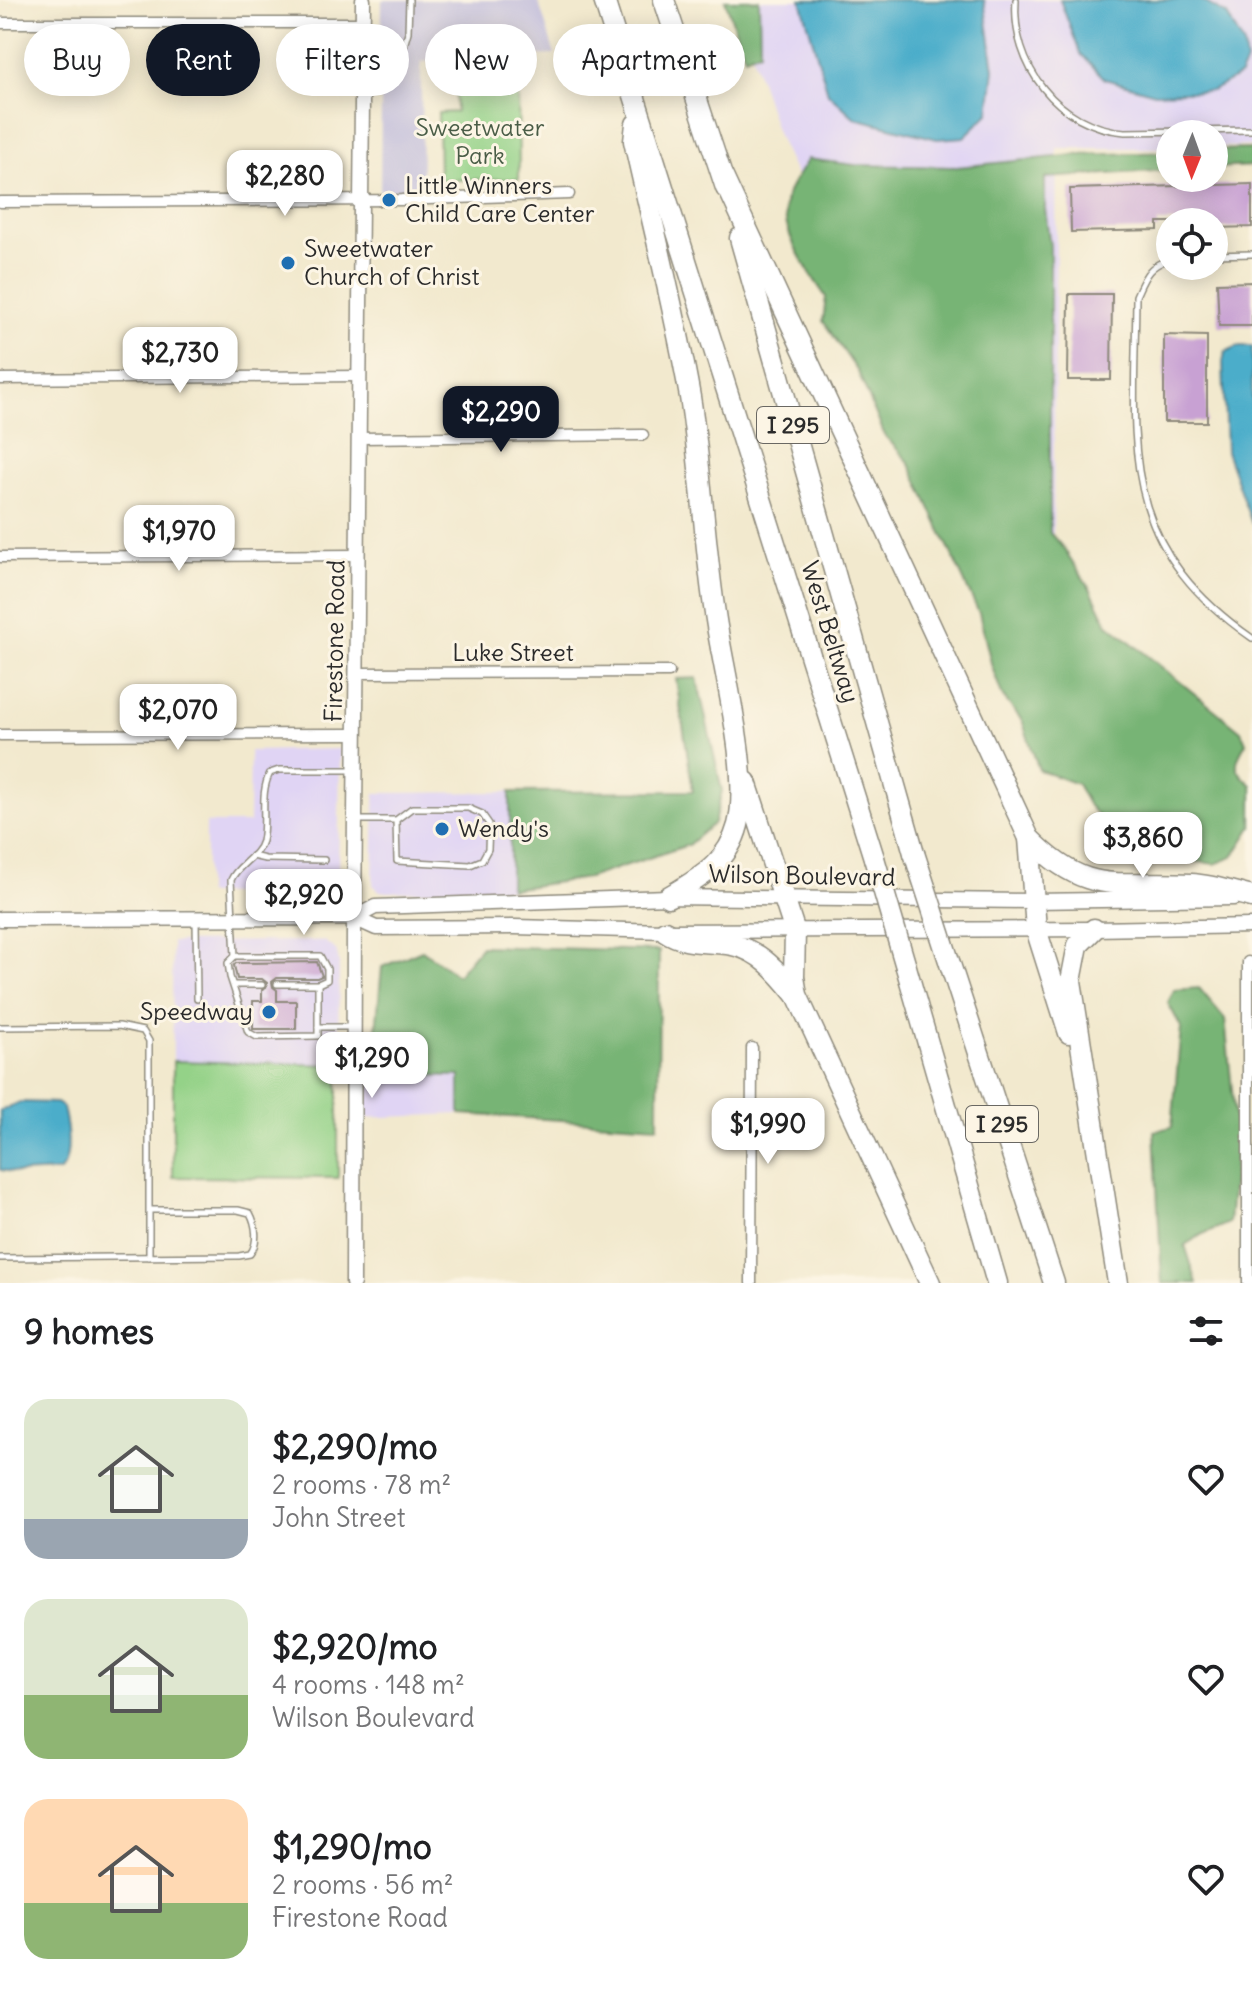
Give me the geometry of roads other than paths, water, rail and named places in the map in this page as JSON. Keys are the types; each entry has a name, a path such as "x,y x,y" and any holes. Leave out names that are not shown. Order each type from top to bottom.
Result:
{"highway":[{"name":"West Beltway","path":"604,0 874,858 997,1283"},
{"name":"West Beltway","path":"664,0 723,177 914,853 1054,1283"},
{"path":"639,112 634,141 690,399 715,616 739,760 741,805 734,840 711,871 668,897"},
{"path":"723,177 1029,838 1048,858 1068,871 1103,884 1198,885 1252,897"},
{"path":"739,760 795,932 794,977 797,995"},
{"path":"1029,838 1036,929 1086,1082"},
{"path":"1094,929 1078,945 1071,981 1118,1283"},
{"path":"665,931 685,941 746,949 777,971 797,995 930,1283"}],"main road":[{"name":"Firestone Road","path":"363,0 363,23"},
{"name":"Firestone Road","path":"353,1283 362,96"},
{"name":"Wilson Boulevard","path":"354,918 375,907 668,897 1034,901 1252,897"},
{"name":"Wilson Boulevard","path":"0,919 354,918 376,928 795,932 1252,926"}],"street":[{"path":"0,23 363,23"},
{"path":"0,202 361,201 569,194"},
{"path":"0,379 360,376"},
{"path":"359,438 643,435"},
{"path":"0,557 358,555"},
{"name":"Luke Street","path":"357,673 669,672"},
{"path":"0,735 356,734"},
{"path":"1248,962 1248,1283"},
{"path":"751,1283 752,1048"}],"lane":[{"path":"408,24 409,0"},
{"path":"1016,0 1017,34 1042,90 1086,122 1125,132 1252,130"},
{"path":"1228,255 1252,254"},
{"path":"1156,263 1136,296 1135,449 1143,500 1159,539 1186,582 1220,616 1252,638"},
{"path":"315,983 318,1036 257,1037 248,1032 228,963 235,956 231,880 235,871 262,841 265,783 270,773 279,770 356,770"},
{"path":"355,820 396,820 412,808 468,808 482,814 489,824 488,849 482,860 470,865 397,861 396,820"},
{"path":"251,856 324,860"},
{"path":"196,918 197,999"},
{"path":"235,956 246,959 314,959 320,956 327,969 327,980 281,983"},
{"path":"234,985 247,982 262,985"},
{"path":"0,1027 119,1026 143,1031 149,1041 149,1257"},
{"path":"318,1027 353,1027"},
{"path":"0,1258 239,1256 250,1254 255,1248 255,1222 250,1213 238,1210 150,1210"}],"water":[{"path":"801,0 984,0 994,69 989,113 964,137 937,139 855,118 828,93"},
{"path":"1060,0 1201,0 1227,15 1244,45 1246,62 1240,75 1212,91 1155,93 1105,79 1080,53"},
{"path":"1238,346 1252,346 1252,524 1226,451 1223,362 1225,352"},
{"path":"20,1102 57,1103 63,1107 68,1149 60,1171 19,1173 0,1170 0,1111"}],"place":[{"name":"Little Winners Child Care Center","path":"389,200"},
{"name":"Sweetwater Church of Christ","path":"288,263"},
{"name":"Wendy's","path":"442,829"},
{"name":"Speedway","path":"269,1012"}],"park label":[{"name":"Sweetwater Park","path":"480,142"}]}
